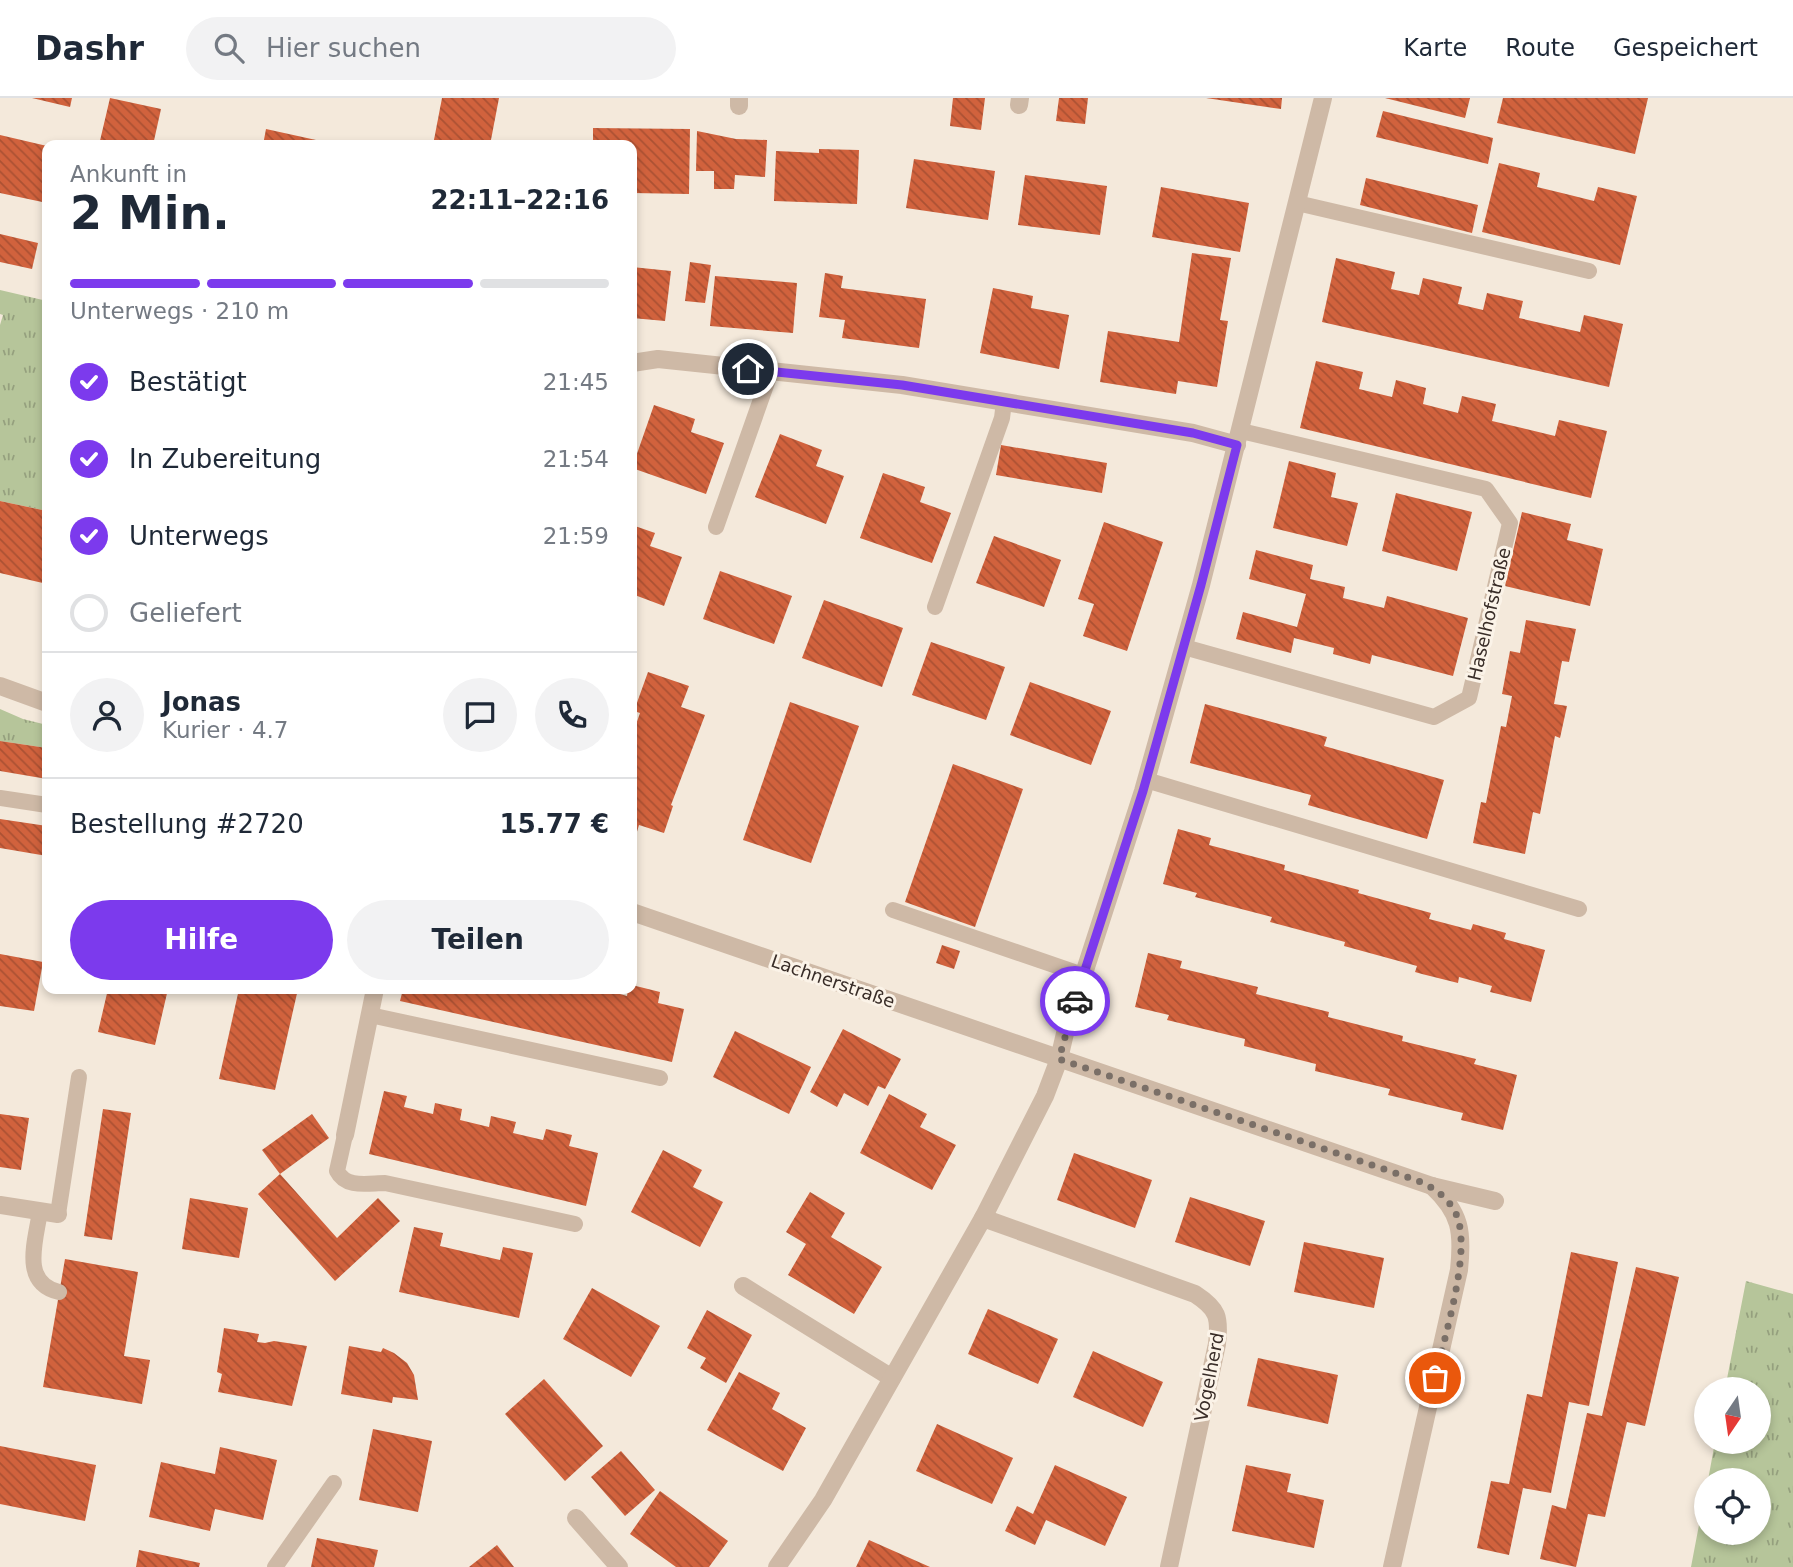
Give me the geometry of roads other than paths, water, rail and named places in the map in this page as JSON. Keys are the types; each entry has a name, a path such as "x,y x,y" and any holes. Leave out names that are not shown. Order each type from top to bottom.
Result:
{"street":[{"path":"777,1567 823,1500 983,1219 1045,1096 1059,1059 1146,780 1184,647 1324,98"},
{"name":"Haselhofstraße","path":"637,362 657,359 902,385 1193,433 1239,438"},
{"path":"0,686 42,701"},
{"name":"Lachnerstraße","path":"637,914 1432,1186 1495,1201"},
{"path":"345,1135 374,994"},
{"path":"1392,1567 1459,1270 1461,1250 1458,1218 1451,1206 1432,1186"},
{"path":"0,1205 49,1213"},
{"name":"Vogelherd","path":"983,1219 1195,1294 1213,1306 1219,1325 1217,1344 1168,1567"},
{"path":"743,1286 892,1378"},
{"path":"576,1518 619,1567"}],"lane":[{"path":"1297,204 1589,271"},
{"path":"716,527 771,371"},
{"path":"935,607 1002,418 1004,402"},
{"name":"Haselhofstraße","path":"1184,647 1434,717 1469,698 1510,523 1486,489 1239,438"},
{"path":"1146,780 1579,909"},
{"path":"0,798 42,804"},
{"path":"892,909 1083,975"},
{"path":"370,1015 660,1078"},
{"path":"59,1293 43,1284 36,1277 33,1268 49,1213 79,1077"},
{"path":"345,1135 337,1171 346,1181 354,1184 385,1183 575,1224"},
{"path":"275,1567 334,1483"}]}
